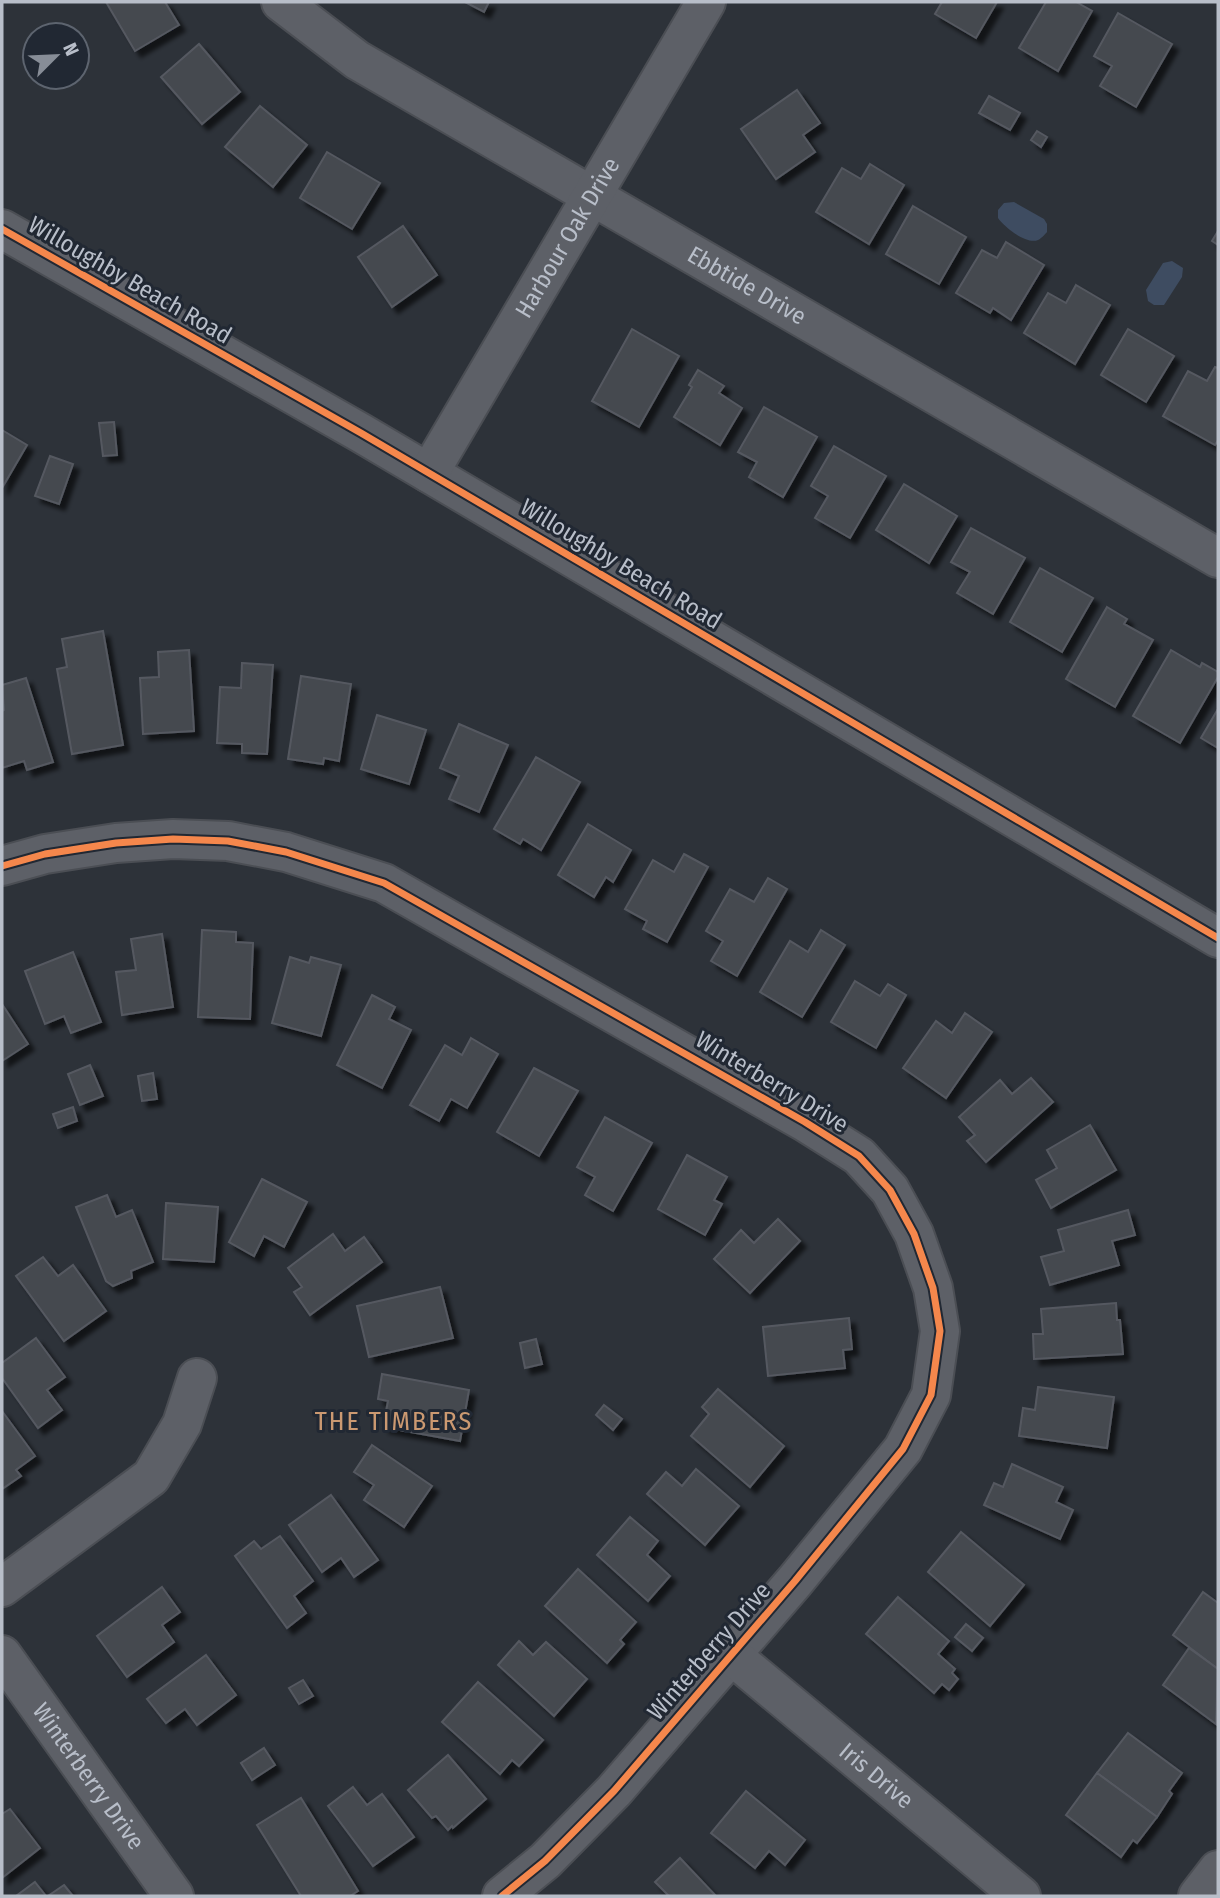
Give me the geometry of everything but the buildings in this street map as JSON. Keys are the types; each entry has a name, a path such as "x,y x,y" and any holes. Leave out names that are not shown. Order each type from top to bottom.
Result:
{"street":[{"name":"Ebbtide Drive","path":"281,2 357,60 1218,558"},
{"name":"Harbour Oak Drive","path":"429,473 706,2"},
{"name":"Willoughby Beach Road","path":"2,229 429,473 1218,938"},
{"name":"Winterberry Drive","path":"2,866 44,854 116,843 173,839 228,841 286,852 384,883 793,1115 859,1156 890,1191 914,1234 933,1288 940,1331 931,1395 903,1449 795,1581 614,1791 545,1861 502,1896"},
{"path":"2,1587 151,1477 182,1424 197,1378"},
{"name":"Winterberry Drive","path":"2,1655 174,1896"},
{"name":"Iris Drive","path":"732,1655 1021,1896"},
{"path":"1198,1896 1218,1870"}],"water":[{"path":"1014,202 1044,219 1047,232 1040,239 1033,241 1022,238 998,218 998,210 1004,203"},
{"path":"1172,261 1183,268 1182,277 1164,305 1154,305 1148,301 1146,290 1163,263"}],"cycle path":[{"path":"2,229 361,433 1218,938"},
{"path":"2,866 45,854 116,843 173,839 228,841 286,852 384,883 805,1122 859,1156 890,1190 914,1234 933,1288 940,1331 931,1395 903,1449 795,1581 614,1791 545,1861 502,1896"}],"district":[{"name":"THE TIMBERS","path":"394,1421"}]}
